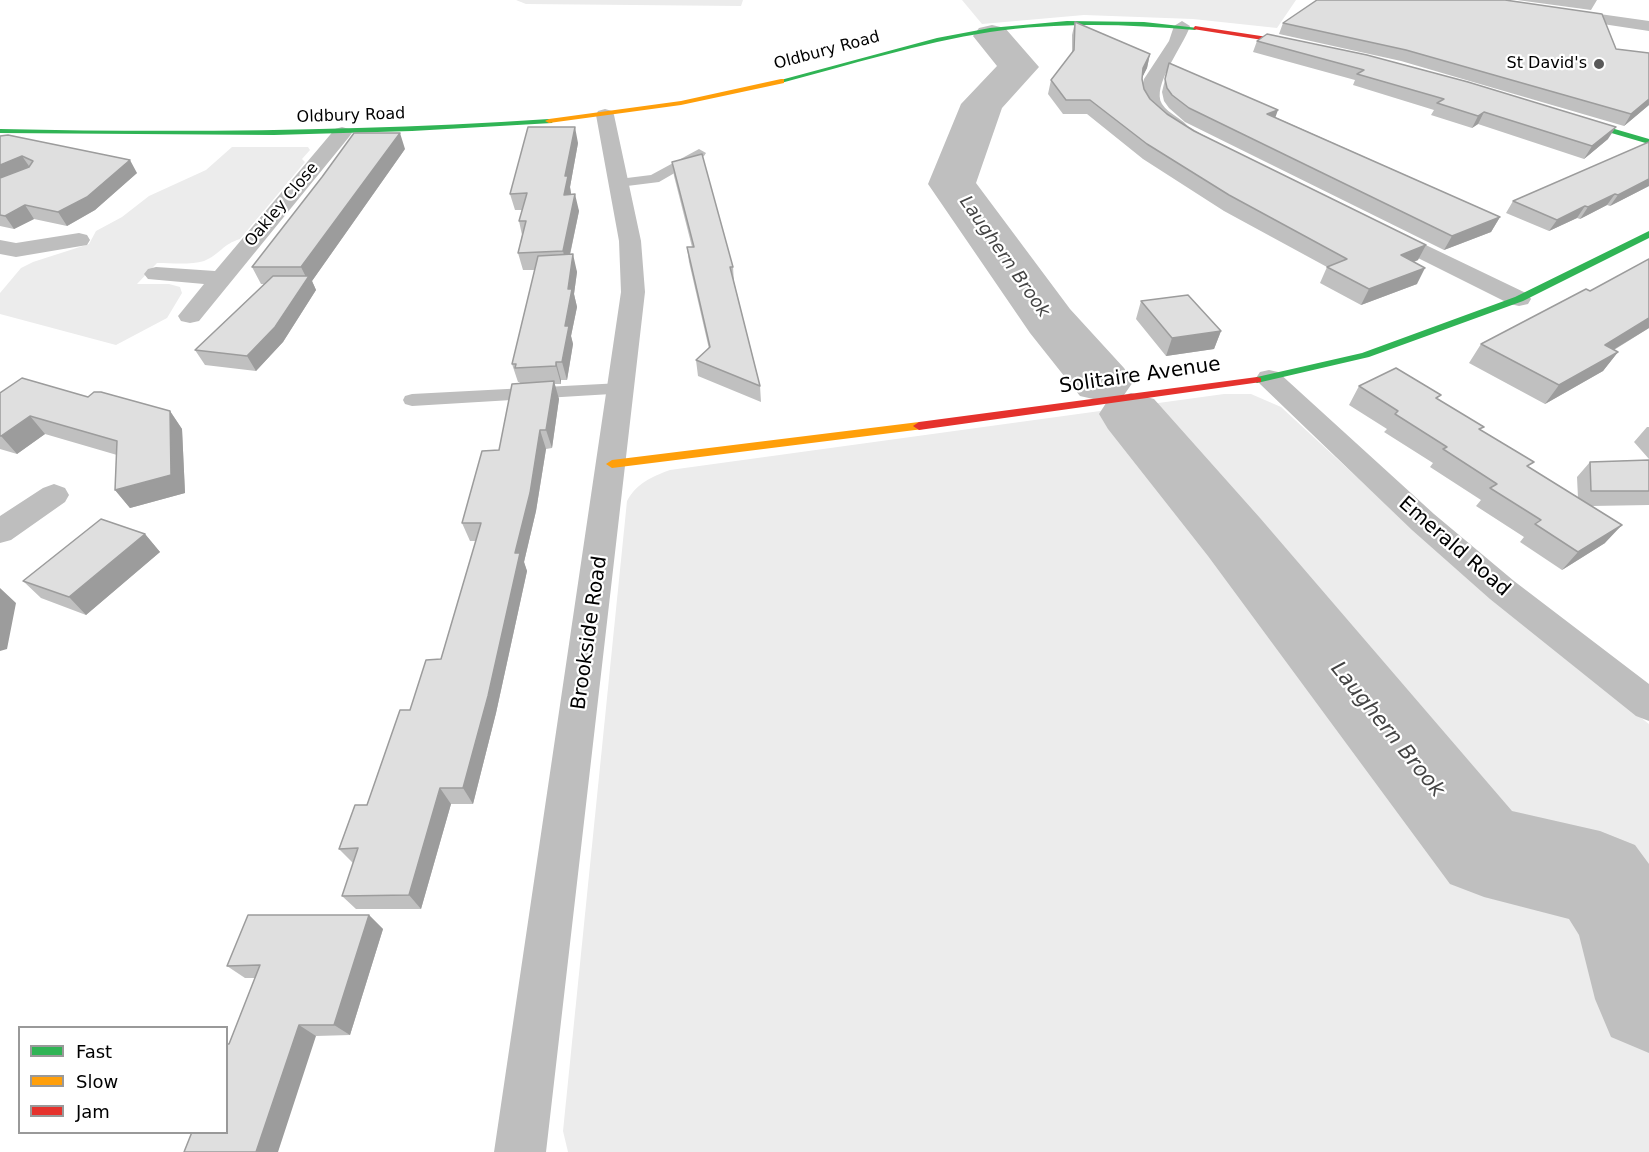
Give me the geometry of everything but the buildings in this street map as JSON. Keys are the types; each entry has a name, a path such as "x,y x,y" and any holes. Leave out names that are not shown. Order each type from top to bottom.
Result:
{"street":[{"path":"1470,0 1647,29"},
{"path":"1635,8 1647,29"},
{"name":"Oldbury Road","path":"0,131 149,136 342,133 605,115 751,89 941,39 1022,26 1108,21 1182,26 1236,31 1318,47"},
{"path":"1182,26 1179,41 1155,72 1149,91 1152,107 1169,122 1198,139"},
{"name":"Brookside Road","path":"520,1152 633,292 630,241 605,115"},
{"path":"1559,115 1649,142"},
{"name":"Oakley Close","path":"190,316 342,133"},
{"path":"1364,222 1519,299"},
{"name":"Solitaire Avenue","path":"612,464 1091,404 1269,378 1365,355 1519,299 1649,234"},
{"path":"0,267 8,248 79,240"},
{"path":"156,274 222,278"},
{"name":"Emerald Road","path":"1269,378 1502,590 1649,705"},
{"path":"0,533 54,495"}],"lane":[{"path":"619,183 654,179 699,153"},
{"path":"412,400 621,389"}],"shaded area":[{"path":"516,0 743,0 741,6 526,4"},
{"path":"962,0 1296,0 1277,28 1193,19 1084,15 982,24"},
{"path":"232,147 308,147 310,150 302,159 305,162 240,239 204,261 157,263 137,284 169,284 180,287 182,293 167,318 116,345 0,314 0,293 21,268 89,244 96,231 122,217 149,196 206,170"},
{"path":"1224,394 1251,394 1281,407 1425,540 1577,668 1649,724 1649,1152 568,1152 563,1131 627,501 635,490 651,478 670,470"}],"waterway":[{"name":"Laughern Brook","path":"992,36 1019,67 982,104 952,184 1050,321 1102,382"},
{"name":"Laughern Brook","path":"1131,414 1234,537 1484,851 1600,879 1624,914 1649,999"}],"traffic: fast":[{"path":"781,81 911,46 990,30 1041,24 1092,23 1195,28"},
{"path":"1570,118 1649,142"},
{"path":"0,131 137,134 343,132 549,121"},
{"path":"1257,380 1365,355 1519,299 1649,234"}],"traffic: slow":[{"path":"549,121 681,103 781,81"},
{"path":"612,464 919,426"}],"traffic: jam":[{"path":"1195,28 1307,45"},
{"path":"919,426 1257,380"}],"place":[{"name":"St David's","path":"1599,64"}]}
